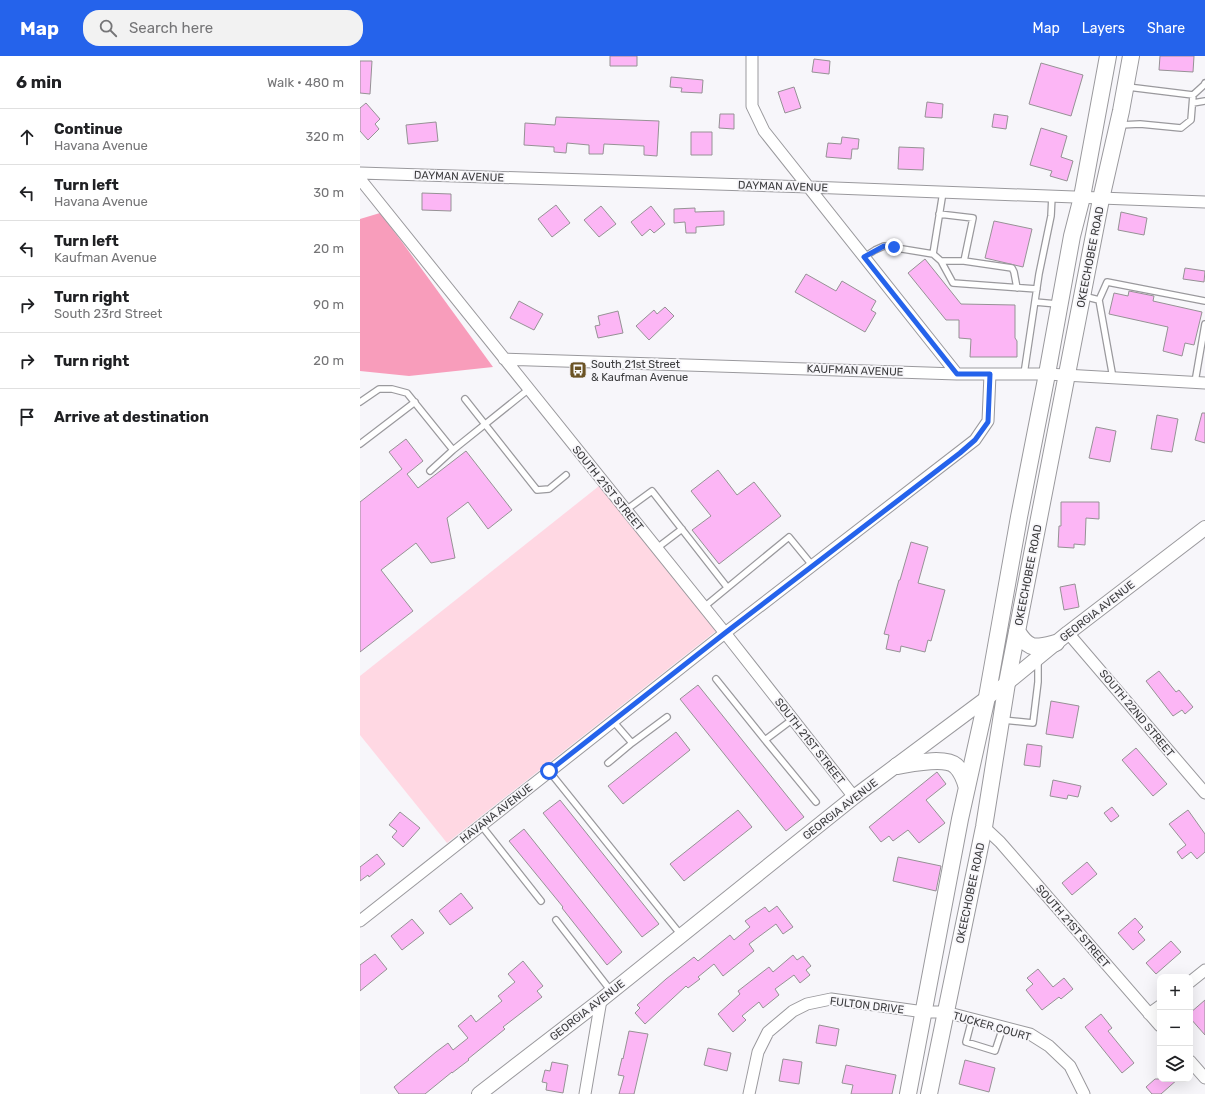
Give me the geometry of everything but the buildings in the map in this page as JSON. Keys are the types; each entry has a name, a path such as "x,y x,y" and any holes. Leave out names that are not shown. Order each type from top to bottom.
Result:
{"main road":[{"name":"OKEECHOBEE ROAD","path":"908,1094 967,788 987,697 1072,236 1082,197 1108,56"},
{"name":"OKEECHOBEE ROAD","path":"929,1094 984,827 1007,683 1068,376 1101,199 1118,125 1131,56"},
{"path":"1017,631 1028,646 1037,648 1062,638"},
{"path":"897,766 946,761 955,765 963,775 967,788"}],"street":[{"path":"752,56 752,106 764,132 957,374"},
{"name":"DAYMAN AVENUE","path":"360,173 809,187 1205,202"},
{"name":"SOUTH 21ST STREET","path":"360,179 704,606 854,798"},
{"name":"KAUFMAN AVENUE","path":"504,359 957,374 1047,374 1200,383"},
{"name":"HAVANA AVENUE","path":"360,921 613,720 975,440 988,422 990,374"},
{"name":"GEORGIA AVENUE","path":"479,1094 854,798 1007,683 1062,638 1205,528"},
{"name":"SOUTH 22ND STREET","path":"1062,638 1205,793"},
{"name":"SOUTH 21ST STREET","path":"984,827 1000,842 1157,1023"},
{"path":"1193,980 1205,970"},
{"path":"585,1094 606,995"},
{"name":"FULTON DRIVE","path":"750,1094 758,1052 768,1032 793,1011 807,1004 831,999 924,1012 945,1012"},
{"path":"1149,1014 1157,1008"},
{"name":"TUCKER COURT","path":"945,1012 1030,1034 1050,1046 1070,1066 1084,1094"},
{"path":"1193,1064 1205,1078"}],"lane":[{"path":"1118,125 1147,125 1181,128 1191,120 1193,95 1205,83"},
{"path":"1125,86 1193,95"},
{"path":"1192,103 1205,101"},
{"path":"933,254 943,192"},
{"path":"1024,374 1037,289 1051,216 1052,196"},
{"path":"939,214 973,218 964,261"},
{"path":"864,257 884,246 933,254 941,261 953,283 1037,289"},
{"path":"941,261 964,261 1012,268 1017,288"},
{"path":"1113,378 1099,300 1107,282 1205,301"},
{"path":"1083,296 1099,300"},
{"path":"1035,302 1060,305"},
{"path":"1200,383 1205,324"},
{"path":"360,402 379,389 392,389 407,393 453,450"},
{"path":"430,471 453,450 528,389"},
{"path":"465,399 537,490 549,489 566,475"},
{"path":"360,444 414,402"},
{"path":"626,510 652,491 727,587"},
{"path":"656,548 682,529"},
{"path":"704,606 789,537 812,566"},
{"path":"1001,719 1033,723 1038,682 1038,658"},
{"path":"716,679 816,802"},
{"path":"608,764 667,717"},
{"path":"765,740 793,719"},
{"path":"613,720 632,744"},
{"path":"549,771 682,935"},
{"path":"481,825 541,901"},
{"path":"556,920 606,995"},
{"path":"972,1019 966,1042 995,1051 1003,1027"}],"shaded area":[{"path":"380,213 493,367 409,376 360,371 360,219"},
{"path":"599,486 716,631 447,843 360,735 360,676"}],"place":[{"name":"South 21st Street & Kaufman Avenue","path":"578,370"}],"route":[{"path":"549,771 725,633 960,453 975,440 988,422 990,374 957,374 864,257 874,250 884,246 894,247"}]}
